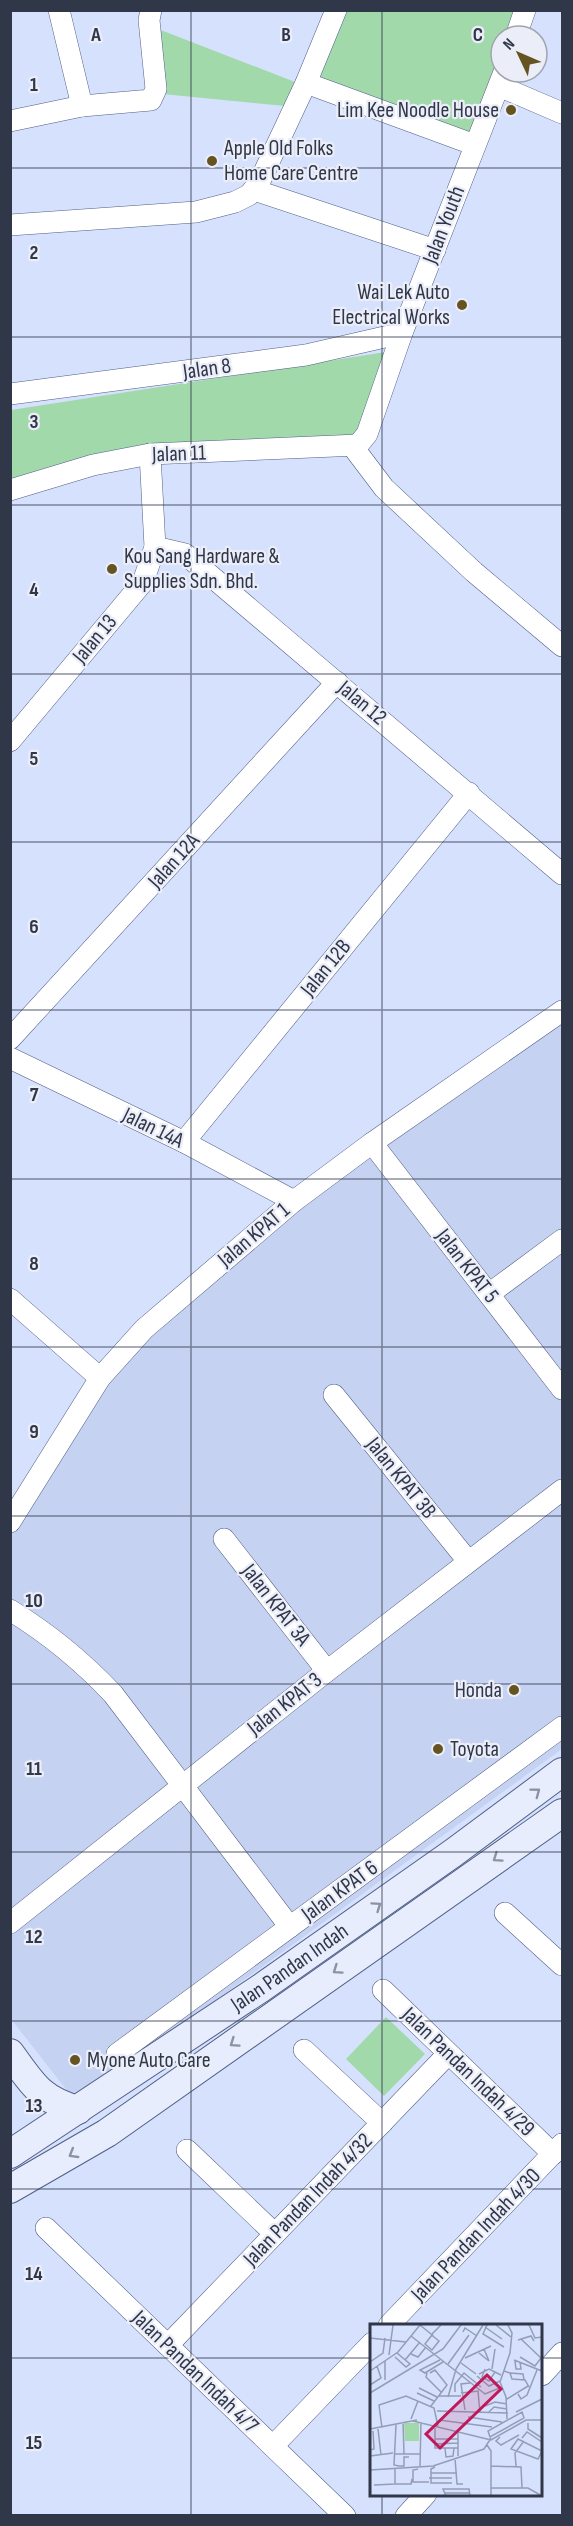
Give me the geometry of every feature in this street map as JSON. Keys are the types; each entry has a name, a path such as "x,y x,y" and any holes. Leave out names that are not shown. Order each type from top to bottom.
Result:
{"main road":[{"name":"Jalan Pandan Indah","path":"22,2147 453,1853 562,1772"},
{"name":"Jalan Pandan Indah","path":"10,2190 107,2133 562,1813"},
{"path":"10,2053 39,2093 63,2106 78,2110"},
{"path":"22,2147 41,2115 39,2093"}],"street":[{"path":"59,10 82,106"},
{"path":"10,121 82,106 142,102 155,95 149,20 152,10"},
{"path":"10,225 196,212 235,202 254,190 260,183 306,83 336,10"},
{"path":"306,83 475,145"},
{"name":"Jalan Youth","path":"355,446 368,434 402,333 499,84"},
{"path":"510,84 562,113"},
{"path":"254,190 435,250"},
{"name":"Jalan 8","path":"10,394 306,355 402,333"},
{"path":"355,446 384,489 474,572 562,646"},
{"name":"Jalan 11","path":"10,490 93,465 150,454 355,446"},
{"name":"Jalan 13","path":"11,740 143,582 155,547 150,454"},
{"name":"Jalan 12","path":"155,547 184,554 562,874"},
{"name":"Jalan 12A","path":"10,1039 337,682"},
{"name":"Jalan 12B","path":"184,1142 469,793"},
{"name":"Jalan KPAT 1","path":"10,1522 100,1377 144,1329 294,1201 372,1143 562,1011"},
{"name":"Jalan 14A","path":"10,1058 184,1142 294,1201"},
{"name":"Jalan KPAT 5","path":"372,1143 562,1389"},
{"path":"489,1294 562,1240"},
{"path":"10,1299 100,1377"},
{"name":"Jalan KPAT 3B","path":"334,1395 468,1561"},
{"name":"Jalan KPAT 3","path":"10,1923 327,1671 562,1490"},
{"name":"Jalan KPAT 3A","path":"224,1539 327,1671"},
{"path":"10,1610 48,1634 88,1667 113,1694 290,1928"},
{"name":"Jalan KPAT 6","path":"117,2054 562,1727"},
{"path":"505,1913 562,1965"},
{"name":"Jalan Pandan Indah 4/29","path":"383,1990 448,2054 558,2149"},
{"path":"304,2049 382,2123"},
{"name":"Jalan Pandan Indah 4/32","path":"168,2345 448,2054"},
{"name":"Jalan Pandan Indah 4/30","path":"390,2324 558,2149"},
{"path":"187,2150 275,2234"},
{"name":"Jalan Pandan Indah 4/7","path":"46,2228 345,2516"},
{"path":"273,2446 370,2345"},
{"path":"543,2374 562,2353"},
{"path":"406,2516 424,2496"}],"shaded area":[{"path":"562,1004 562,1749 76,2102 11,2019 10,1513 123,1337"}],"green space":[{"path":"344,11 516,11 512,24 489,24 489,84 493,84 473,137 313,78"},
{"path":"153,27 295,82 285,106 163,94"},
{"path":"386,352 362,427 348,438 11,483 11,410"},
{"path":"386,2017 425,2054 384,2096 346,2059"}],"place":[{"name":"Lim Kee Noodle House","path":"511,110"},
{"name":"Apple Old Folks Home Care Centre","path":"212,161"},
{"name":"Wai Lek Auto Electrical Works","path":"462,305"},
{"name":"Kou Sang Hardware & Supplies Sdn. Bhd.","path":"112,569"},
{"name":"Honda","path":"514,1690"},
{"name":"Toyota","path":"438,1749"},
{"name":"Myone Auto Care","path":"75,2060"}]}
